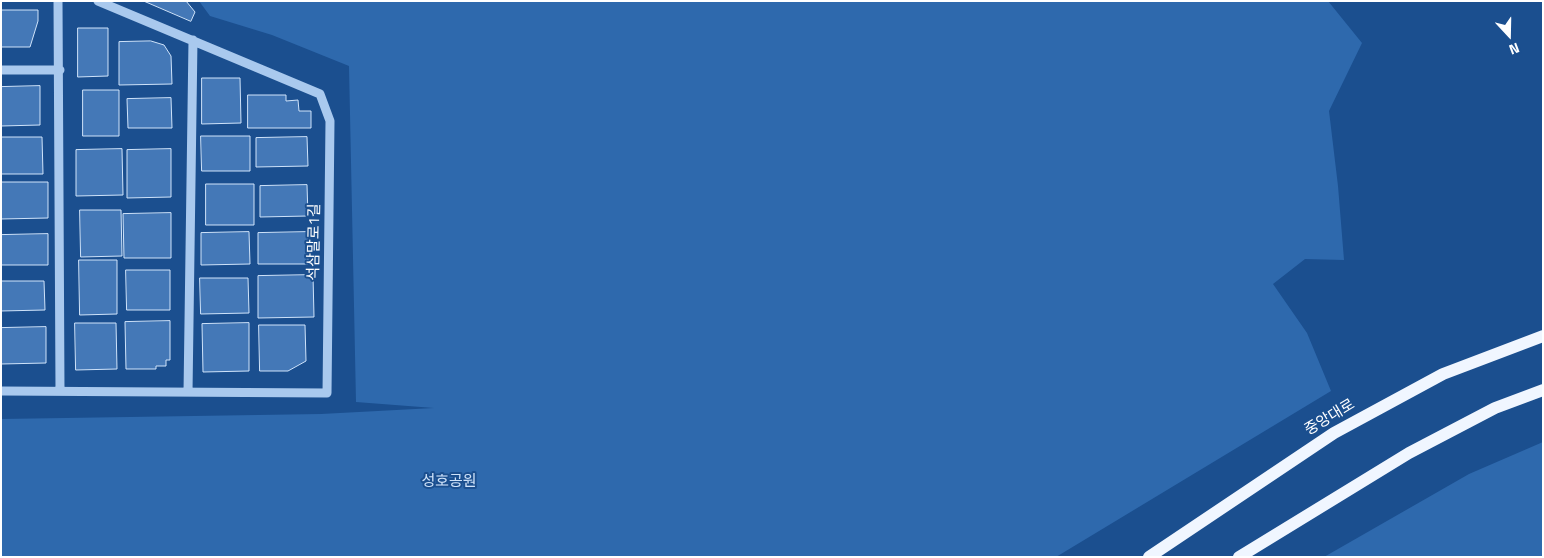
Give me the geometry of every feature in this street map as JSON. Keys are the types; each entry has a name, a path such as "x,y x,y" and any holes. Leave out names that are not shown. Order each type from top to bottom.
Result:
{"main road":[{"name":"중앙대로","path":"1149,557 1334,433 1443,374 1543,336"},
{"path":"1239,557 1409,453 1494,408 1543,390"}],"street":[{"path":"58,1 60,70 60,391"},
{"name":"석삼말로1길","path":"1,391 327,393 330,121 320,94 98,1"},
{"path":"188,392 193,40"},
{"path":"1,70 60,70"},
{"path":"1248,557 1261,543"}],"green space":[{"name":"성호공원","path":"199,1 1328,1 1362,43 1329,111 1344,260 1305,259 1273,284 1307,333 1331,391 1056,557 1,557 1,419 321,414 434,408 356,402 349,66 272,35 210,16"},
{"path":"1543,442 1543,557 1324,557 1469,474"}],"building":[{"path":"144,1 186,1 195,12 191,21"},
{"path":"1,10 38,10 38,21 30,47 1,47"},
{"path":"78,28 108,28 108,76 78,77"},
{"path":"151,41 164,45 171,56 172,84 119,85 119,42"},
{"path":"202,78 240,78 241,123 202,124"},
{"path":"40,86 40,125 1,126 1,87"},
{"path":"83,90 119,90 119,136 83,136"},
{"path":"248,95 286,95 286,101 298,100 299,111 311,111 311,128 248,128"},
{"path":"171,98 172,128 128,128 127,99"},
{"path":"201,136 250,136 250,171 202,171"},
{"path":"1,137 42,137 43,174 1,174"},
{"path":"307,137 308,166 256,167 256,138"},
{"path":"122,149 123,195 76,196 76,150"},
{"path":"171,149 171,197 127,198 127,150"},
{"path":"1,182 48,182 48,218 1,219"},
{"path":"206,184 254,184 254,225 206,225"},
{"path":"307,185 308,216 260,217 260,186"},
{"path":"80,210 121,210 122,256 81,257"},
{"path":"171,213 171,258 124,258 123,214"},
{"path":"249,232 250,264 201,265 201,233"},
{"path":"308,232 308,264 258,264 258,233"},
{"path":"48,234 48,265 1,265 1,235"},
{"path":"79,260 117,260 117,314 80,315"},
{"path":"126,270 170,270 170,310 127,310"},
{"path":"313,275 314,317 258,318 258,276"},
{"path":"200,278 248,278 249,313 201,314"},
{"path":"1,281 44,281 45,310 1,311"},
{"path":"170,321 170,360 166,360 166,366 156,366 156,369 126,369 125,322"},
{"path":"75,323 116,323 117,369 76,370"},
{"path":"249,323 249,371 203,372 202,324"},
{"path":"259,325 305,325 306,361 288,371 260,371"},
{"path":"46,327 46,363 1,364 1,328"}]}
